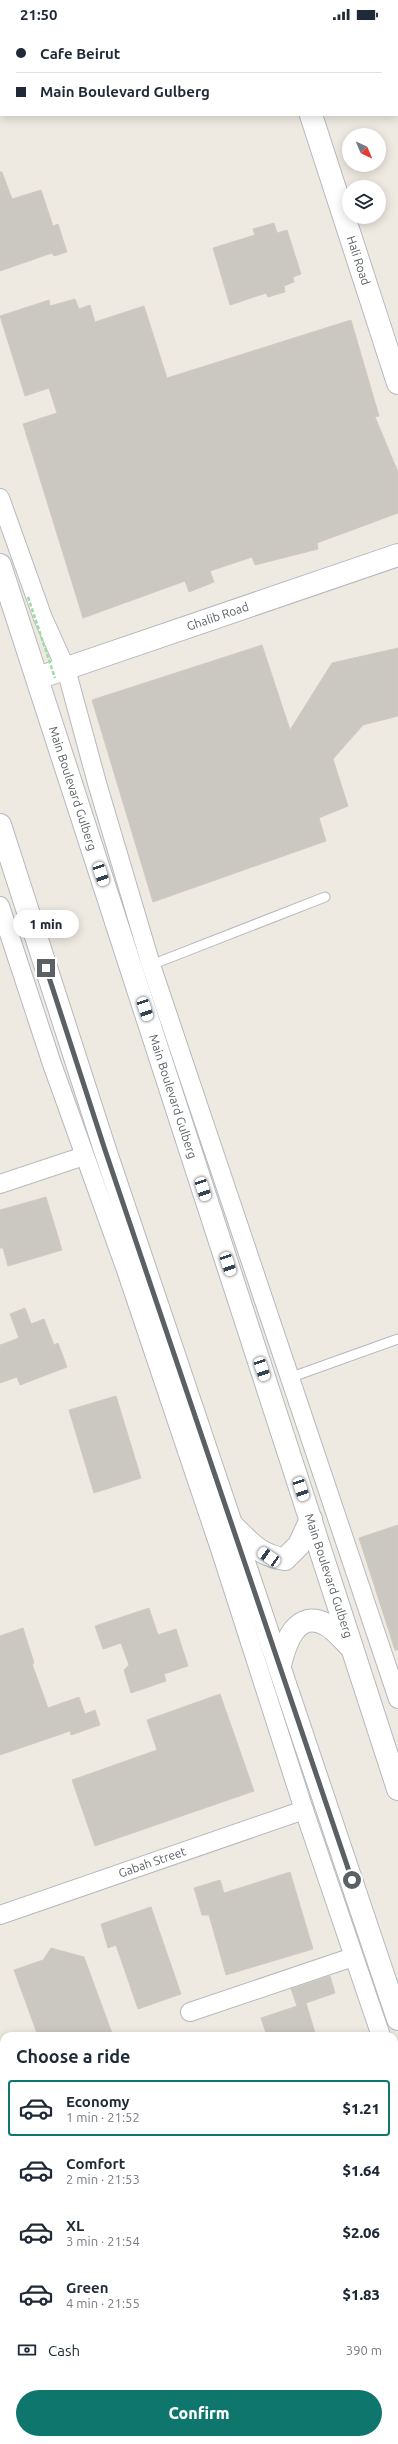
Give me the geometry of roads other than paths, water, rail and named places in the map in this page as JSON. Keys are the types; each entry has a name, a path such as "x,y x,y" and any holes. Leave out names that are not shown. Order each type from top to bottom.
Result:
{"main road":[{"name":"Hali Road","path":"310,116 397,376"},
{"name":"Ghalib Road","path":"53,675 398,555"},
{"name":"Main Boulevard Gulberg","path":"0,565 53,675 310,1519 398,1789"},
{"path":"0,825 105,1150 280,1665 398,2019"},
{"path":"233,1526 251,1544 269,1557 285,1559 299,1545 310,1519"},
{"path":"280,1665 286,1640 300,1625 310,1621 326,1625 352,1648"}],"street":[{"path":"0,498 43,618 53,675 96,783 151,965 398,1699"},
{"path":"0,906 84,1156 126,1270 218,1541 304,1810 380,2032"},
{"path":"0,1184 84,1156"},
{"name":"Gabah Street","path":"0,1915 304,1810"},
{"path":"190,2012 354,1957"}],"lane":[{"path":"151,965 325,897"},
{"path":"289,1378 398,1339"}]}
